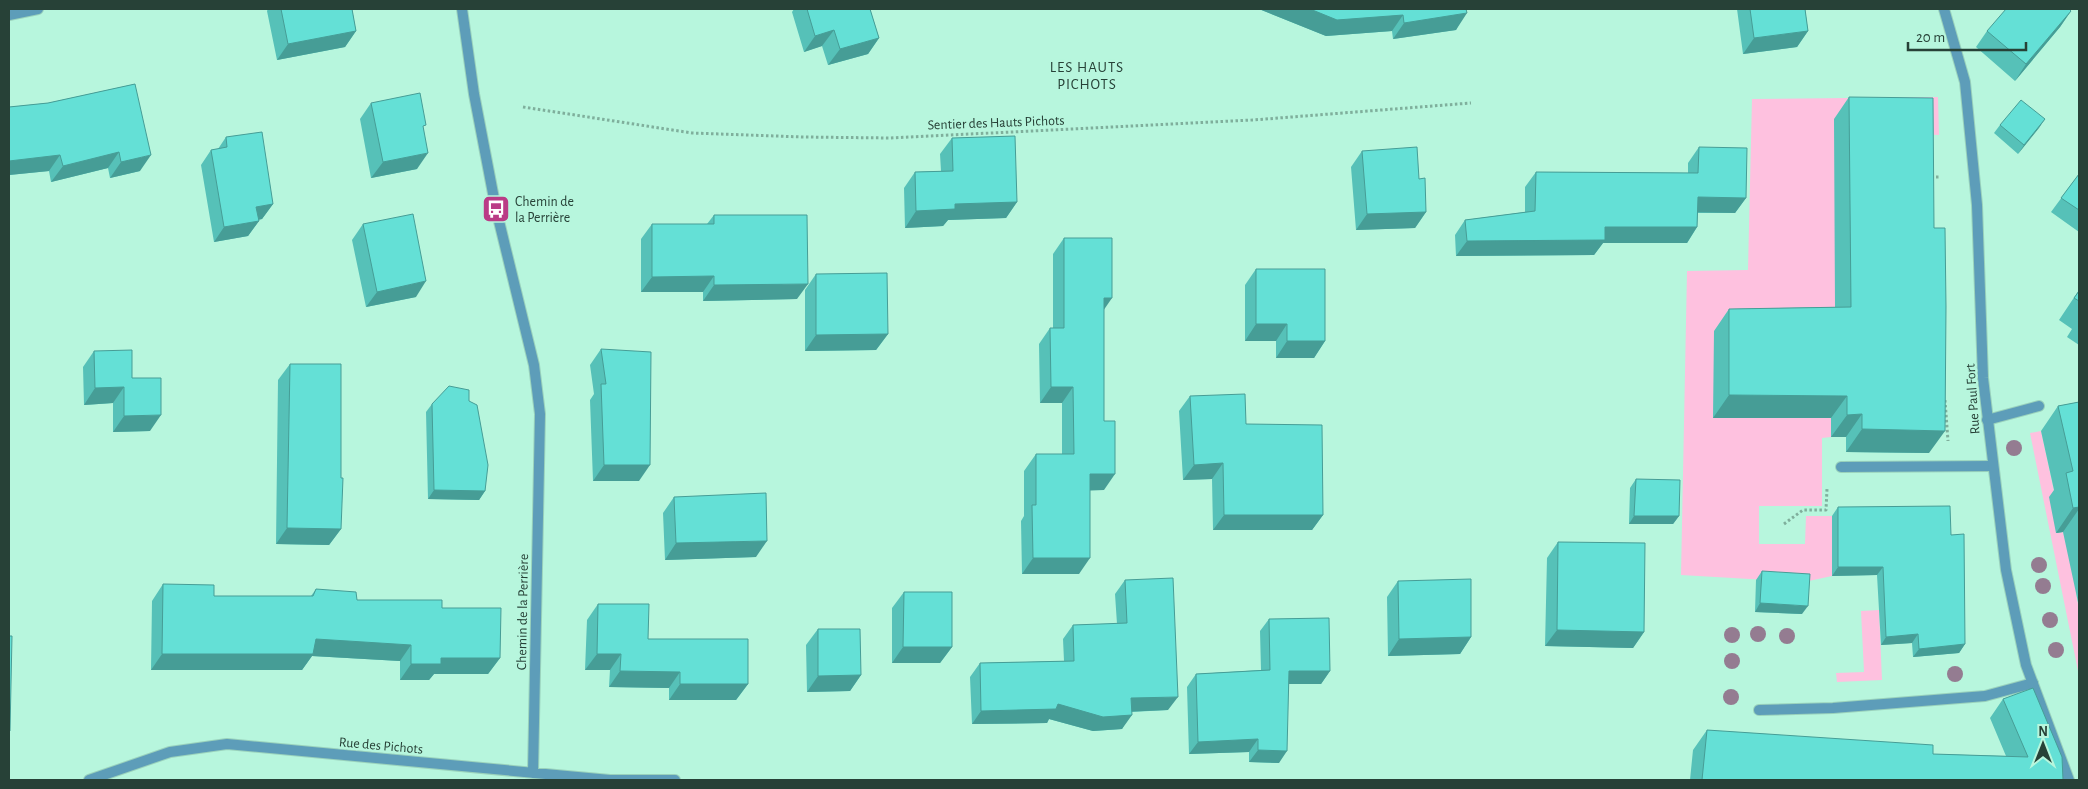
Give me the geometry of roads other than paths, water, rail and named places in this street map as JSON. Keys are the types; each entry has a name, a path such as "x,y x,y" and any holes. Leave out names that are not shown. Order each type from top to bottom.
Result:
{"street":[{"path":"9,16 38,9"},
{"name":"Chemin de la Perrière","path":"462,9 474,94 499,226 534,365 540,414 532,773"},
{"name":"Rue Paul Fort","path":"1944,9 1965,82 1975,177 1981,290 1983,378 1992,466 2006,570 2026,665 2069,780"},
{"path":"1987,420 2039,406"},
{"path":"1841,467 1992,466"},
{"path":"1759,710 1833,708 1985,696 2033,683"},
{"name":"Rue des Pichots","path":"88,780 170,752 227,744 610,780 675,780"}],"place":[{"name":"Chemin de la Perrière","path":"496,209"}],"district":[{"name":"LES HAUTS PICHOTS","path":"1087,76"}]}
